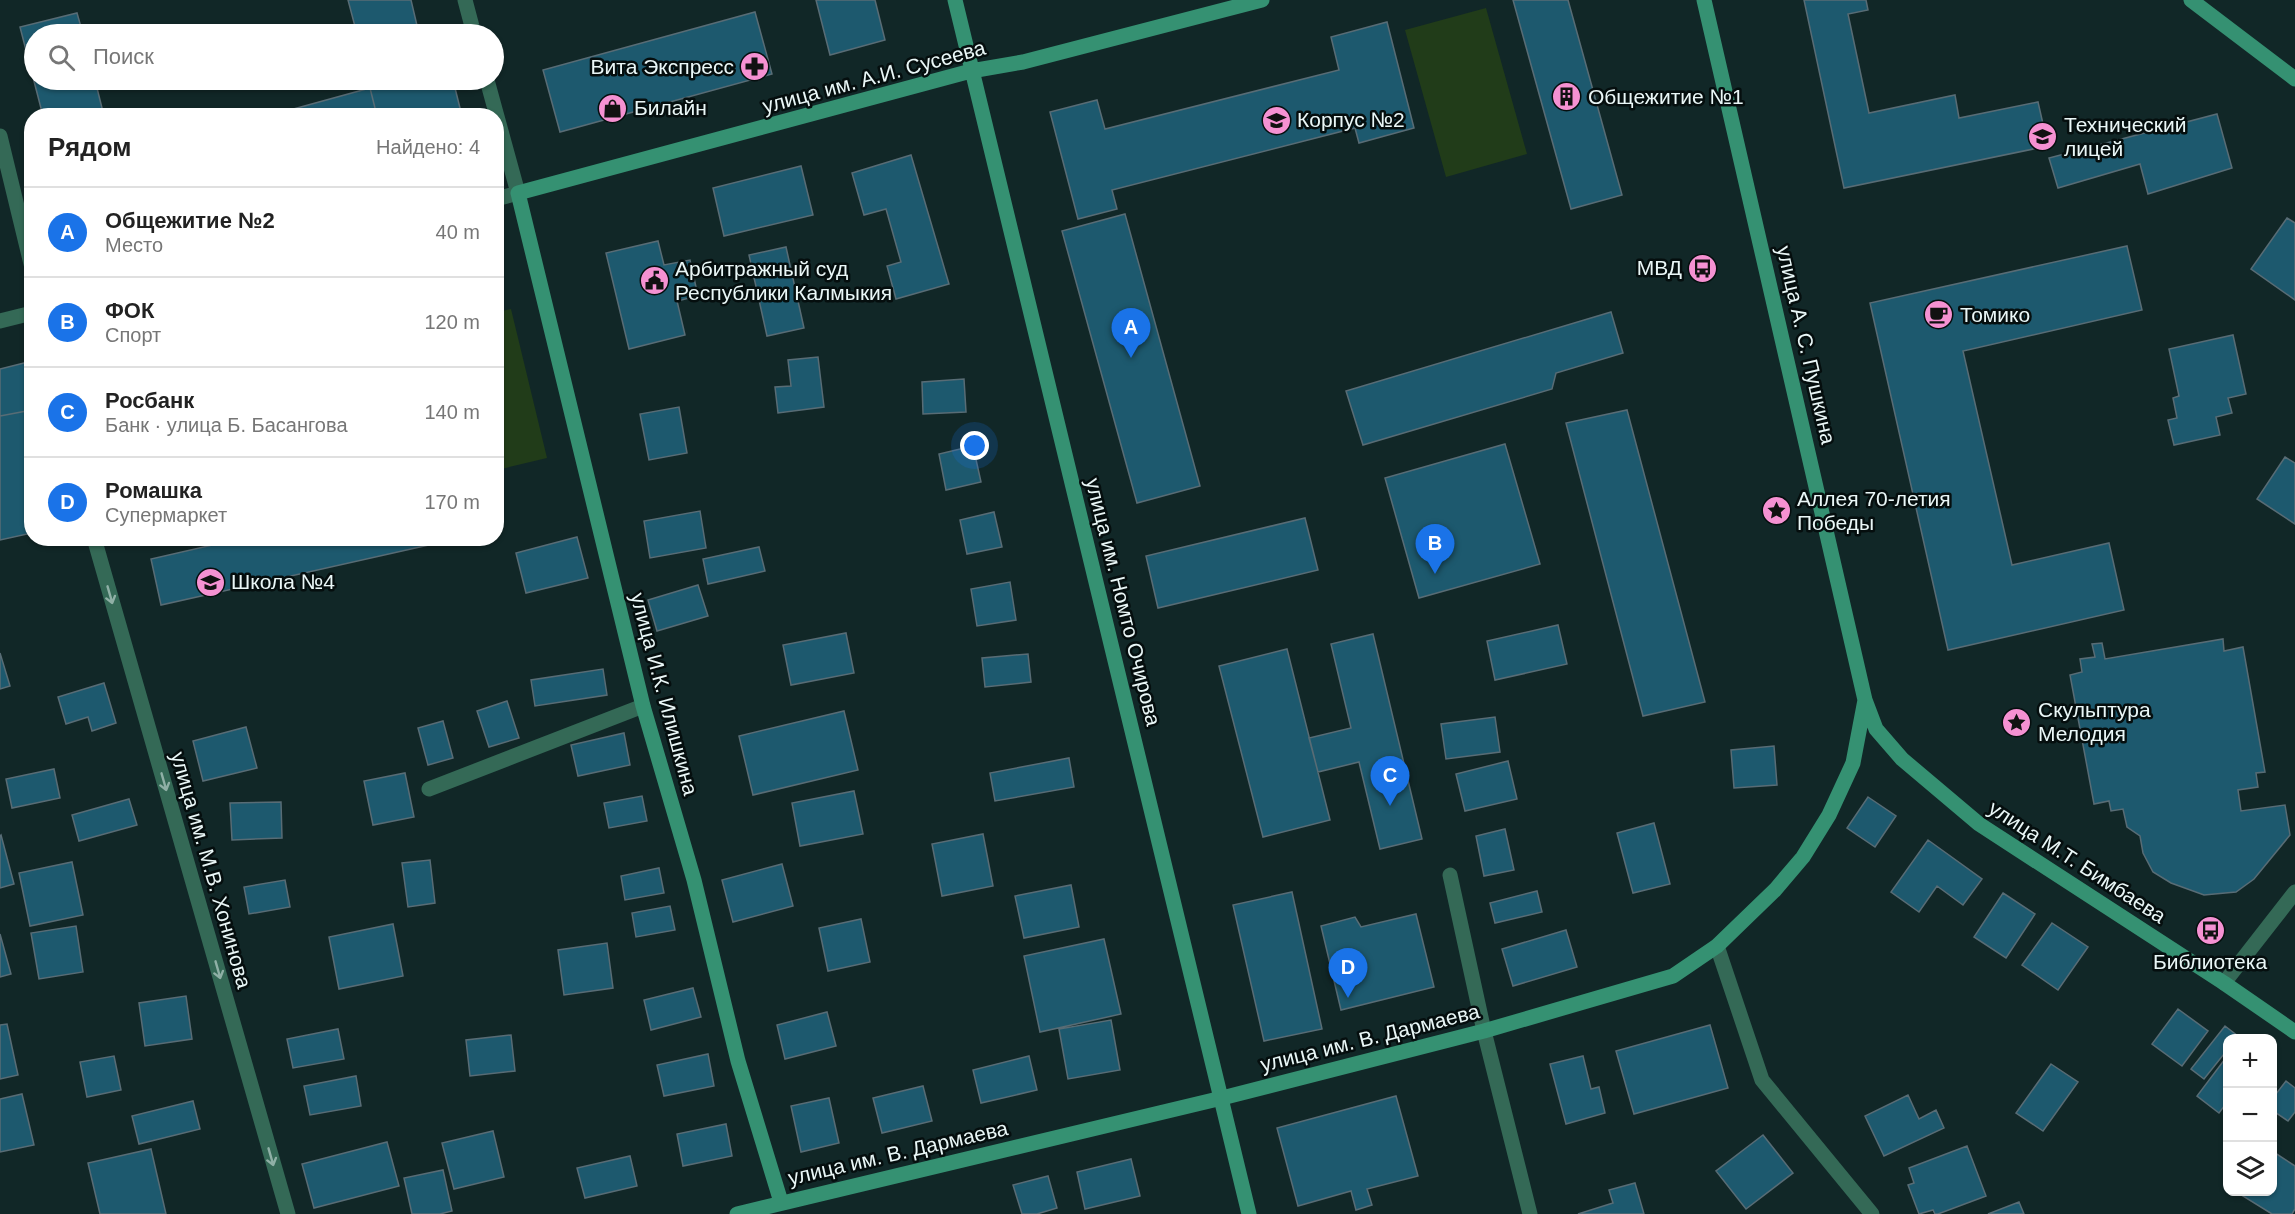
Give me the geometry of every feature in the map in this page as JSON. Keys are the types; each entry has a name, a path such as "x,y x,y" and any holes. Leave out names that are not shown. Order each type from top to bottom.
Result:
{"street":[{"path":"465,0 471,24"},
{"name":"улица им. Номто Очирова","path":"955,0 1249,1214"},
{"name":"улица им. А.И. Сусеева","path":"504,197 971,71 1023,62 1263,0"},
{"name":"улица А. С. Пушкина","path":"1704,0 1865,700"},
{"path":"2191,0 2295,79"},
{"path":"490,90 495,108"},
{"path":"0,136 24,235"},
{"path":"504,142 518,193"},
{"name":"улица И.К. Илишкина","path":"518,193 643,706 694,880 738,1061 783,1208"},
{"path":"0,321 24,315"},
{"name":"улица им. М.В. Хонинова","path":"96,546 288,1214"},
{"name":"улица им. В. Дармаева","path":"737,1214 783,1208 1222,1098 1484,1031 1673,976 1717,946 1775,890 1796,865 1829,815 1853,763 1865,700"},
{"name":"улица М.Т. Бимбаева","path":"1865,700 1876,729 1902,759 1979,824 2224,983 2295,1032"},
{"path":"429,789 643,706"},
{"path":"1450,875 1484,1031 1530,1214"},
{"path":"2224,983 2295,892"},
{"path":"1717,946 1762,1080 1872,1214"}],"green space":[{"path":"1486,8 1527,154 1446,177 1405,30"},
{"path":"511,309 547,458 504,468 504,310"}],"building":[{"path":"348,0 411,0 417,24 354,24"},
{"path":"816,0 875,0 885,40 830,55"},
{"name":"Общежитие №1","path":"1513,0 1568,0 1622,195 1571,209"},
{"path":"1804,0 1866,0 1868,10 1848,14 1869,113 1955,95 1959,118 2038,102 2048,146 1844,188"},
{"path":"755,12 772,74 560,132 543,70"},
{"path":"77,13 80,24 32,24"},
{"name":"Корпус №2","path":"1387,22 1414,128 1359,143 1355,128 1112,190 1117,209 1078,219 1050,112 1097,100 1105,129 1339,70 1331,37"},
{"path":"24,26 24,42 20,27"},
{"path":"36,90 98,90 102,108 41,108"},
{"path":"363,90 370,90 375,108 297,108"},
{"path":"370,90 456,90 460,108 375,108"},
{"path":"2217,114 2232,168 2148,194 2140,164 2058,188 2049,158"},
{"path":"911,155 949,284 896,299 887,266 901,262 886,209 864,215 852,173"},
{"path":"801,166 813,215 724,236 713,188"},
{"path":"1125,214 1200,486 1137,503 1062,231"},
{"path":"2287,218 2295,223 2295,300 2251,269"},
{"name":"Арбитражный суд Республики Калмыкия","path":"658,241 664,265 690,260 698,296 677,301 685,335 629,349 606,253"},
{"path":"2127,246 2142,310 1963,351 2012,565 2109,543 2124,610 1948,650 1870,303"},
{"path":"786,247 804,328 767,336 749,255"},
{"path":"1611,312 1623,353 1556,373 1552,389 1363,445 1346,391"},
{"path":"2233,335 2246,394 2228,398 2232,413 2216,417 2220,435 2174,445 2168,420 2177,418 2173,398 2179,396 2169,349"},
{"path":"818,357 824,407 778,413 775,387 791,386 788,360"},
{"path":"24,363 24,412 0,416 0,369"},
{"path":"964,379 966,412 923,414 922,382"},
{"path":"679,407 687,453 649,460 640,414"},
{"path":"1627,410 1705,702 1643,716 1566,423"},
{"path":"24,412 24,535 0,540 0,416"},
{"path":"1505,444 1540,564 1419,598 1385,478"},
{"path":"973,446 981,482 946,490 939,454"},
{"path":"2285,457 2295,463 2295,524 2257,499"},
{"path":"700,511 706,548 650,558 644,521"},
{"path":"994,512 1002,547 967,554 960,520"},
{"path":"1305,518 1318,570 1158,608 1146,556"},
{"path":"577,537 588,578 526,593 516,553"},
{"name":"Школа №4","path":"208,546 424,546 161,605 151,559"},
{"path":"759,547 765,571 708,584 703,559"},
{"path":"1010,582 1016,620 977,626 971,589"},
{"path":"698,585 708,616 657,631 648,600"},
{"path":"1558,625 1567,664 1495,680 1487,641"},
{"path":"846,633 854,673 791,685 783,645"},
{"path":"1373,634 1422,839 1380,849 1359,762 1318,772 1309,738 1351,728 1331,644"},
{"path":"2223,639 2224,651 2243,647 2265,772 2256,773 2258,787 2238,790 2241,811 2285,805 2290,835 2254,879 2236,892 2204,895 2171,883 2153,872 2143,853 2140,836 2127,827 2123,809 2111,811 2109,801 2094,804 2070,675 2082,672 2080,659 2095,657 2092,644 2102,643 2105,659"},
{"path":"1287,649 1330,820 1263,837 1219,666"},
{"path":"0,653 10,686 0,689"},
{"path":"1028,654 1031,682 985,687 982,658"},
{"path":"603,669 607,695 535,706 531,680"},
{"path":"104,683 116,723 92,731 88,717 66,724 58,697"},
{"path":"507,701 519,738 489,747 477,711"},
{"path":"844,711 858,770 753,795 739,736"},
{"path":"1495,717 1500,752 1446,759 1441,724"},
{"path":"443,721 453,758 428,765 418,728"},
{"path":"246,727 257,768 203,781 193,741"},
{"path":"624,733 630,765 578,776 571,745"},
{"path":"1774,746 1777,785 1734,788 1731,750"},
{"path":"1069,758 1074,787 995,801 990,773"},
{"path":"1508,761 1517,799 1465,811 1456,774"},
{"path":"54,769 60,798 12,808 6,779"},
{"path":"405,773 414,817 373,825 364,781"},
{"path":"854,791 863,834 800,846 792,803"},
{"path":"642,796 647,821 609,828 604,803"},
{"path":"1868,797 1896,816 1875,847 1847,828"},
{"path":"129,799 137,825 79,841 72,815"},
{"path":"281,802 282,838 232,840 230,803"},
{"path":"1654,823 1670,884 1633,893 1617,833"},
{"path":"1505,829 1514,870 1484,876 1476,836"},
{"path":"983,834 993,886 942,896 932,844"},
{"path":"0,836 14,884 0,888"},
{"path":"1928,840 1982,879 1963,905 1937,886 1919,912 1891,892"},
{"path":"430,860 435,903 408,907 402,863"},
{"path":"72,862 83,915 30,926 19,873"},
{"path":"782,864 793,906 733,922 722,880"},
{"path":"659,868 664,893 625,900 621,876"},
{"path":"285,880 290,907 249,914 244,887"},
{"path":"1071,885 1079,927 1024,938 1015,896"},
{"path":"1537,891 1542,912 1495,923 1490,903"},
{"path":"1292,892 1322,1029 1264,1041 1233,905"},
{"path":"2003,893 2035,914 2006,958 1974,937"},
{"path":"670,906 675,930 636,937 632,913"},
{"path":"1416,914 1434,987 1341,1010 1321,926 1355,917 1361,927"},
{"path":"861,919 870,962 828,971 819,928"},
{"path":"2052,923 2088,947 2058,990 2022,965"},
{"path":"393,924 403,976 339,989 329,937"},
{"path":"76,926 83,972 39,979 31,933"},
{"path":"1566,930 1577,967 1513,986 1502,949"},
{"path":"0,934 11,974 0,977"},
{"path":"1104,939 1121,1014 1040,1032 1024,956"},
{"path":"607,943 613,988 564,995 558,950"},
{"path":"693,988 701,1017 651,1030 644,1000"},
{"path":"186,996 192,1039 145,1046 139,1003"},
{"path":"2178,1009 2208,1031 2182,1066 2152,1044"},
{"path":"827,1012 836,1046 785,1059 777,1025"},
{"path":"1111,1020 1120,1070 1068,1079 1059,1029"},
{"path":"7,1024 18,1075 0,1079 0,1025"},
{"path":"1710,1025 1728,1088 1634,1114 1616,1051"},
{"path":"2225,1026 2235,1034 2223,1034 2223,1055 2204,1079 2191,1069"},
{"path":"338,1029 344,1059 293,1068 287,1039"},
{"path":"511,1035 515,1071 470,1076 466,1040"},
{"path":"708,1054 714,1086 664,1096 657,1065"},
{"path":"114,1056 121,1090 87,1097 80,1062"},
{"path":"1029,1056 1037,1090 981,1103 973,1070"},
{"path":"1583,1056 1591,1089 1599,1087 1605,1113 1566,1124 1550,1064"},
{"path":"2223,1062 2223,1108 2219,1113 2197,1096"},
{"path":"2051,1064 2078,1082 2043,1131 2016,1113"},
{"path":"356,1076 361,1106 310,1115 304,1086"},
{"path":"2286,1081 2295,1088 2295,1112 2288,1121 2277,1113 2277,1093"},
{"path":"923,1086 932,1121 882,1133 873,1098"},
{"path":"22,1094 34,1145 0,1152 0,1099"},
{"path":"1908,1095 1919,1119 1936,1110 1944,1128 1884,1156 1865,1116"},
{"path":"1396,1096 1418,1176 1367,1189 1372,1205 1356,1210 1351,1191 1298,1206 1277,1128"},
{"path":"829,1098 839,1143 801,1152 791,1106"},
{"path":"193,1101 200,1129 139,1144 132,1116"},
{"path":"726,1124 732,1156 683,1166 677,1134"},
{"path":"493,1131 504,1177 454,1189 442,1143"},
{"path":"1763,1135 1793,1173 1746,1209 1716,1171"},
{"path":"387,1142 399,1186 314,1208 302,1164"},
{"path":"1967,1146 1986,1196 1938,1214 1935,1214 1933,1210 1919,1214 1908,1185 1914,1183 1909,1168"},
{"path":"151,1149 166,1214 100,1214 88,1163"},
{"path":"2277,1154 2295,1166 2295,1209 2292,1214 2272,1214 2243,1196 2277,1196"},
{"path":"630,1156 637,1186 585,1198 577,1168"},
{"path":"1131,1159 1140,1196 1085,1209 1077,1172"},
{"path":"443,1170 452,1211 440,1214 412,1214 404,1178"},
{"path":"1048,1176 1057,1208 1037,1214 1022,1214 1013,1185"},
{"path":"1635,1183 1644,1214 1578,1214 1613,1203 1609,1190"},
{"path":"2019,1202 2024,1214 1988,1214"}],"place":[{"name":"Вита Экспресс","path":"755,67"},
{"name":"Общежитие №1","path":"1567,97"},
{"name":"Билайн","path":"613,108"},
{"name":"Корпус №2","path":"1276,120"},
{"name":"Технический лицей","path":"2043,137"},
{"name":"МВД","path":"1703,268"},
{"name":"Арбитражный суд Республики Калмыкия","path":"654,281"},
{"name":"Томико","path":"1939,315"},
{"name":"Общежитие №2","path":"1131,358"},
{"name":"Аллея 70-летия Победы","path":"1776,511"},
{"name":"ФОК","path":"1435,574"},
{"name":"Школа №4","path":"210,582"},
{"name":"Скульптура Мелодия","path":"2017,722"},
{"name":"Росбанк","path":"1390,806"},
{"name":"Библиотека","path":"2210,931"},
{"name":"Ромашка","path":"1348,998"}]}
